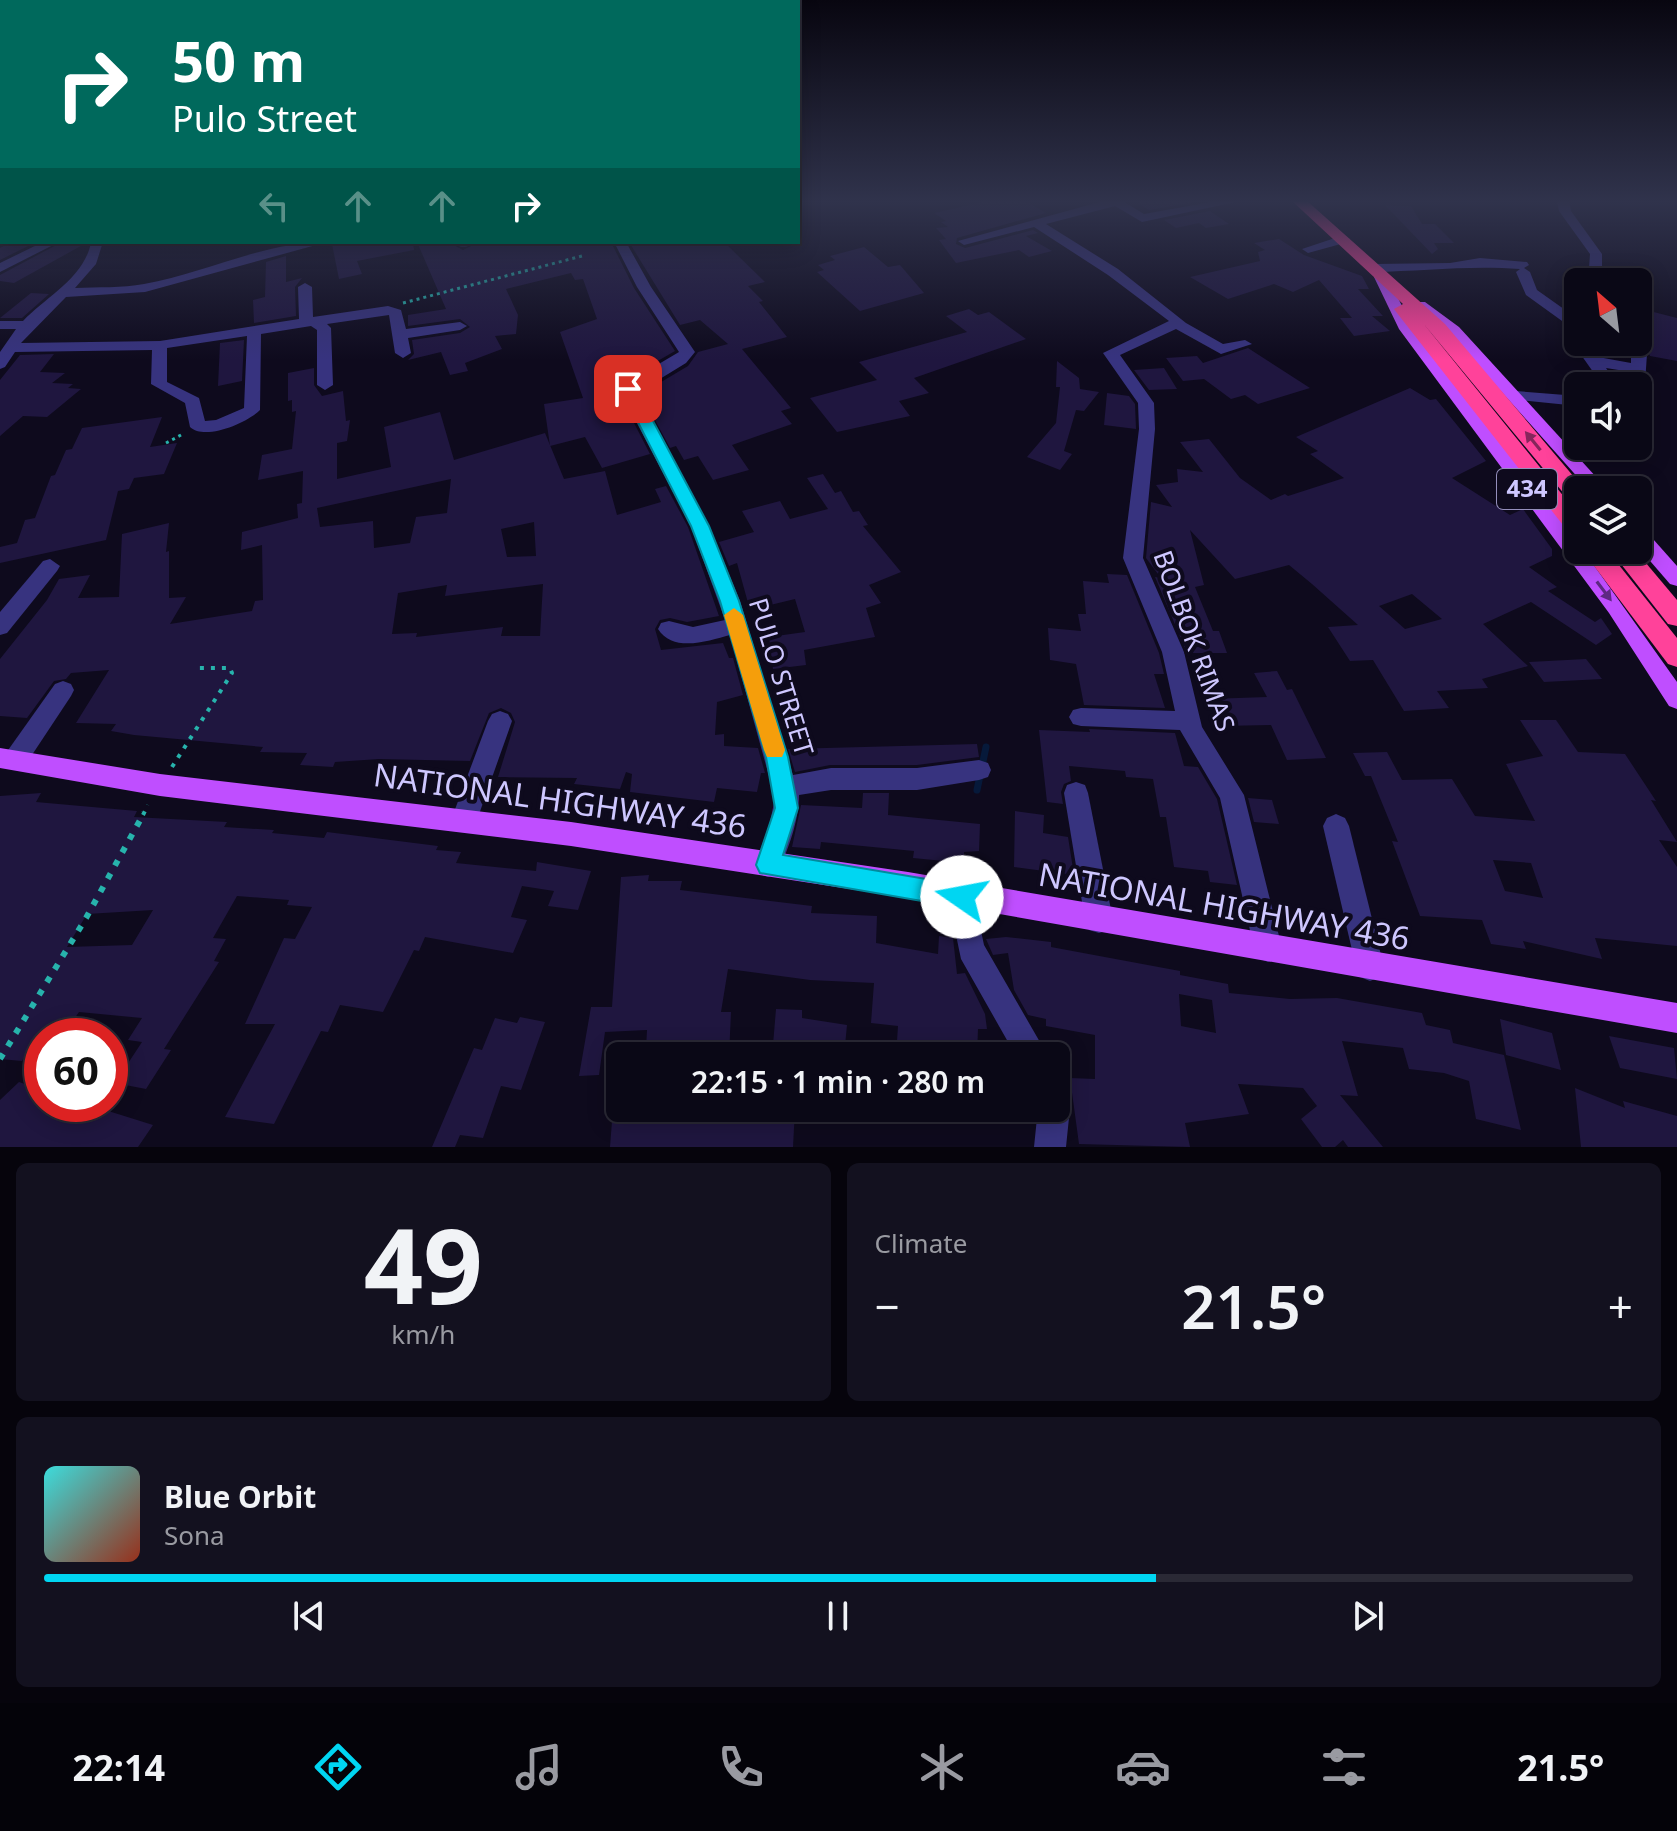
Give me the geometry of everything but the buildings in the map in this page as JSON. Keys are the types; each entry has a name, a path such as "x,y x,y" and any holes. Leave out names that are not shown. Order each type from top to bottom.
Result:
{"highway":[{"name":"434","path":"1359,254 1439,328 1564,479"},
{"name":"434","path":"1377,272 1414,327 1564,511"},
{"path":"1605,564 1677,657"},
{"path":"1633,564 1677,617"}],"main road":[{"name":"434","path":"1377,272 1454,330 1587,476"},
{"name":"434","path":"1377,272 1406,329 1616,608 1677,700"},
{"path":"1652,551 1677,579"},
{"name":"NATIONAL HIGHWAY 436","path":"8,759 160,785 464,820 908,885 962,897 1677,1018"}],"street":[{"path":"0,268 30,254"},
{"path":"0,364 27,325 62,293 96,254"},
{"path":"62,293 145,288 268,254"},
{"name":"PULO STREET","path":"626,254 644,287 687,352 681,360 631,387 629,393 700,526 737,625 785,787 787,808 768,865"},
{"path":"1084,254 1113,272 1178,324 1221,349 1245,344"},
{"path":"1377,272 1480,262 1521,265 1531,292 1564,315"},
{"path":"305,287 310,322"},
{"path":"10,348 160,345 375,311 393,311 400,328 403,353"},
{"path":"310,322 324,328 325,385"},
{"name":"BOLBOK RIMAS","path":"1178,324 1111,353 1146,403 1143,481 1132,550 1179,669 1198,743 1232,795 1268,948"},
{"path":"0,325 27,325"},
{"path":"400,328 460,326"},
{"path":"160,345 159,384 193,401 198,427 207,428 252,410 254,332"},
{"path":"1589,356 1600,372"},
{"path":"1592,361 1639,369 1639,356"},
{"path":"1516,396 1564,400"},
{"path":"0,627 50,566"},
{"path":"669,629 675,634 689,635 737,625"},
{"path":"8,759 63,690"},
{"path":"1081,717 1190,721"},
{"path":"464,820 500,721"},
{"path":"785,787 831,779 917,779 979,770"},
{"path":"1076,793 1099,920"},
{"path":"1336,826 1370,967"},
{"path":"962,897 971,949 1025,1042"},
{"path":"1050,1147 1053,1122"}],"path":[{"path":"375,311 582,256"},
{"path":"0,1059 86,918 160,785 232,673 230,668 197,668"}],"waterway":[{"path":"977,790 986,747"}],"slow traffic":[{"path":"734,615 775,750"}],"route":[{"path":"628,389 700,526 730,601 777,757 787,808 768,865 908,885 962,897"}]}
